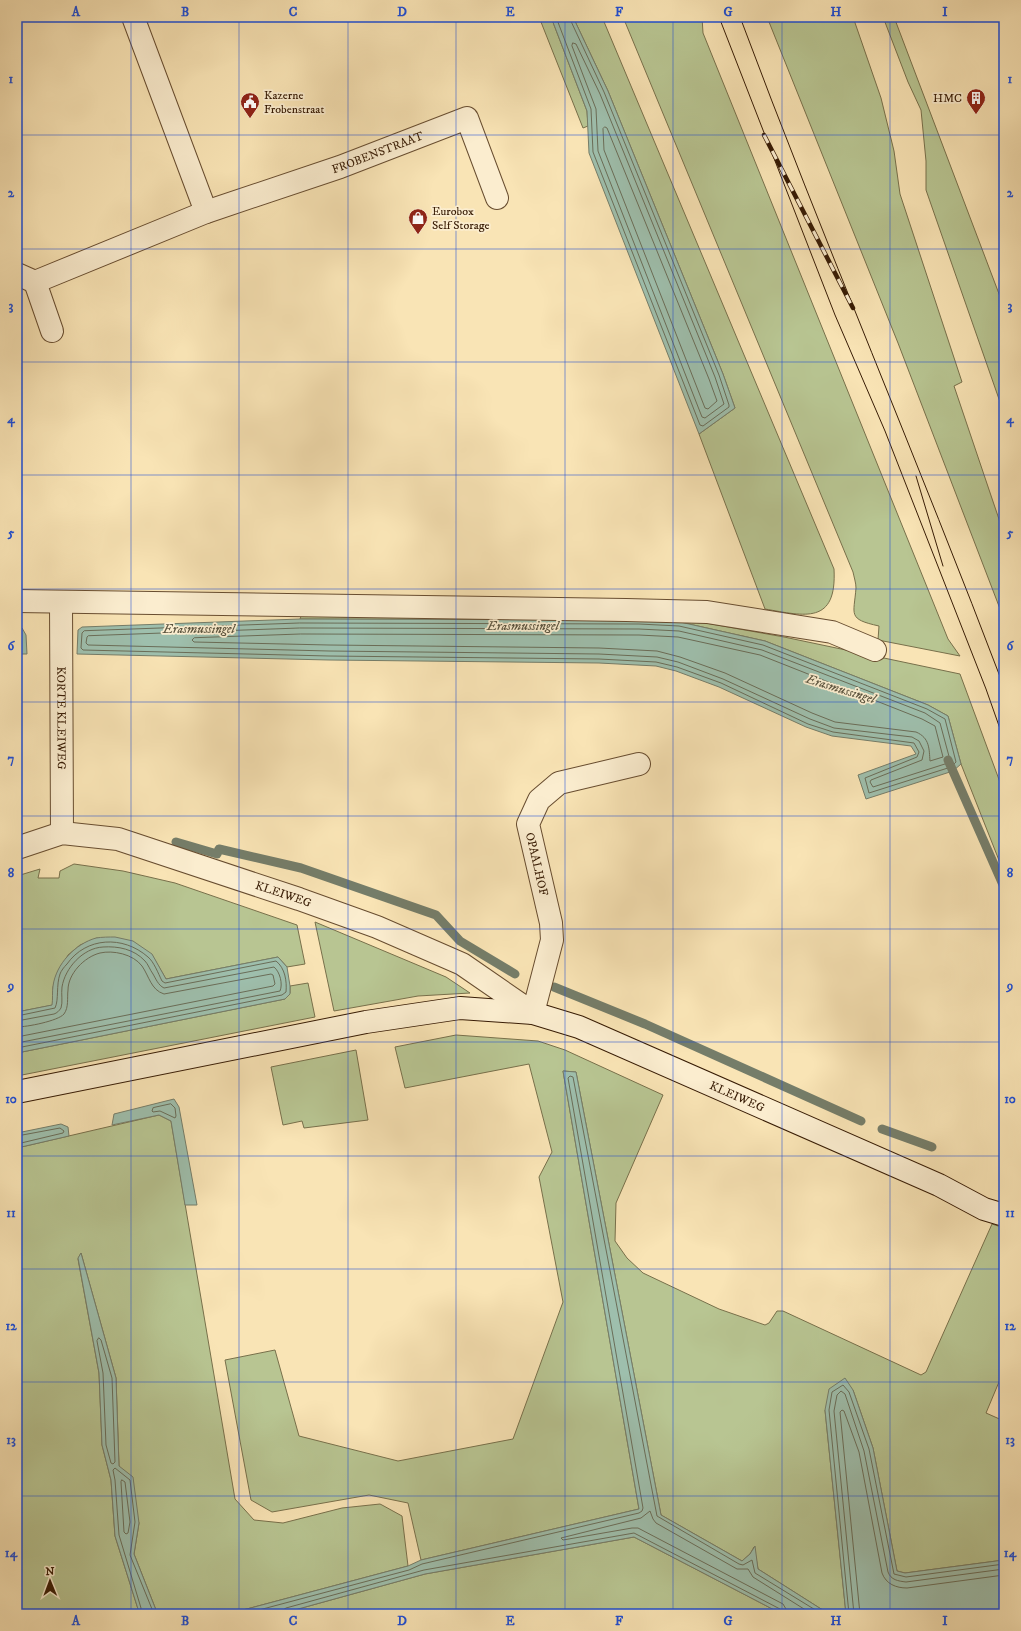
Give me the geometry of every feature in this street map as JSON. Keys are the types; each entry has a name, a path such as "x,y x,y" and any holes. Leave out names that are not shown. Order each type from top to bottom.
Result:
{"street":[{"path":"133,17 206,212"},
{"name":"FROBENSTRAAT","path":"26,278 206,212 340,166 467,118 497,198"},
{"path":"26,278 52,331"},
{"path":"17,601 707,612 832,632 875,650"},
{"name":"KORTE KLEIWEG","path":"61,602 62,833"},
{"name":"OPAALHOF","path":"533,1012 552,940 551,923 528,824 539,800 559,783 639,764"},
{"name":"KLEIWEG","path":"17,848 62,833 118,839 299,899 377,927 462,964 533,1012"},
{"name":"KLEIWEG","path":"17,1092 366,1022 460,1008 533,1012 579,1027 939,1185 984,1209 1004,1215"},
{"name":"KLEIWEG","path":"939,1185 1004,1203"}],"green space":[{"path":"539,17 551,17 587,111 588,126 583,128"},
{"path":"573,17 602,17 834,569 834,587 830,600 824,608 816,613 793,614 765,609 699,434 735,408 723,374 608,91"},
{"path":"623,17 702,17 703,33 948,639 960,656 878,640 879,626 857,618 854,610 856,588 853,572"},
{"path":"767,17 853,17 881,98 894,151 900,194 962,382 954,386 1004,534 1004,632 1002,614 898,343"},
{"path":"883,17 894,17 1004,307 1004,401 1000,402 926,190 926,161 921,110 908,82"},
{"path":"302,614 678,618 784,637 960,674 1004,793 1004,873 961,764 948,716 928,705 765,641 680,622 639,620 300,619"},
{"path":"74,864 123,871 175,883 297,925 305,964 287,967 278,957 166,979 152,955 97,938 80,945 68,955 53,987 53,1005 17,1012 17,876 40,869 38,878 59,878 60,871"},
{"path":"315,922 446,977 470,993 418,996 334,1011"},
{"path":"308,983 315,1017 17,1076 17,1053 285,999 290,993 290,986"},
{"path":"456,1035 538,1041 565,1050 663,1095 616,1203 615,1241 627,1258 643,1273 719,1309 765,1325 769,1323 777,1311 783,1311 921,1375 926,1372 992,1224 1004,1228 1004,1370 986,1413 1004,1421 1004,1560 905,1573 897,1571 873,1448 853,1390 825,1410 846,1614 829,1614 758,1569 754,1547 750,1554 742,1561 661,1515 576,1072 563,1071 639,1509 421,1560 408,1503 369,1495 272,1512 251,1500 225,1360 275,1350 299,1436 398,1461 513,1439 563,1302 539,1177 552,1152 529,1064 405,1088 395,1047"},
{"path":"356,1050 368,1120 304,1128 302,1121 283,1125 271,1067"},
{"path":"159,1115 171,1121 235,1499 254,1520 283,1523 342,1508 380,1504 402,1516 408,1566 228,1614 159,1614 156,1610 134,1554 139,1523 119,1466 116,1378 81,1253 78,1259 99,1373 102,1445 111,1480 115,1536 138,1609 136,1614 17,1614 17,1148"},
{"path":"634,1537 782,1614 280,1614 425,1574"}],"water":[{"path":"551,17 573,17 608,91 723,374 735,408 699,434 589,153 587,111"},
{"name":"Erasmussingel","path":"300,619 639,620 680,622 765,641 928,705 948,716 961,764 953,771 866,799 858,775 916,754 911,746 832,736 806,727 719,687 676,671 656,666 599,663 329,660 77,654 78,630 82,627"},
{"path":"17,627 22,628 26,635 27,654 17,654"},
{"path":"115,937 133,941 152,954 166,979 278,957 287,967 290,994 285,999 17,1053 17,1012 52,1005 55,978 62,963 68,956 88,941 96,938"},
{"path":"563,1071 576,1072 661,1515 742,1561 750,1554 755,1546 758,1569 829,1614 782,1614 634,1537 425,1574 280,1614 228,1614 408,1566 421,1560 639,1509"},
{"path":"174,1099 179,1107 197,1205 185,1205 171,1121 159,1115 112,1125 114,1114"},
{"path":"61,1124 68,1127 69,1136 17,1148 17,1133"},
{"path":"81,1253 116,1378 119,1466 133,1477 139,1523 134,1554 156,1610 159,1614 136,1614 138,1609 115,1536 111,1480 102,1445 99,1373 78,1258"},
{"path":"845,1378 853,1390 873,1448 897,1571 905,1573 1004,1560 1004,1614 846,1614 825,1410 829,1389"}],"waterway":[{"path":"948,760 1004,887"},
{"path":"176,842 217,854 219,849 301,868 436,915 460,941 515,974"},
{"path":"554,987 645,1024 861,1121"},
{"path":"882,1129 932,1147"}],"tram line":[{"path":"719,17 835,315 885,431 986,689 1004,740"},
{"path":"740,17 1004,687"},
{"path":"916,476 943,566"}],"railway":[{"path":"764,135 853,308"}],"place":[{"name":"HMC","path":"976,115"},
{"name":"Kazerne Frobenstraat","path":"250,119"},
{"name":"Eurobox Self Storage","path":"418,235"}]}
